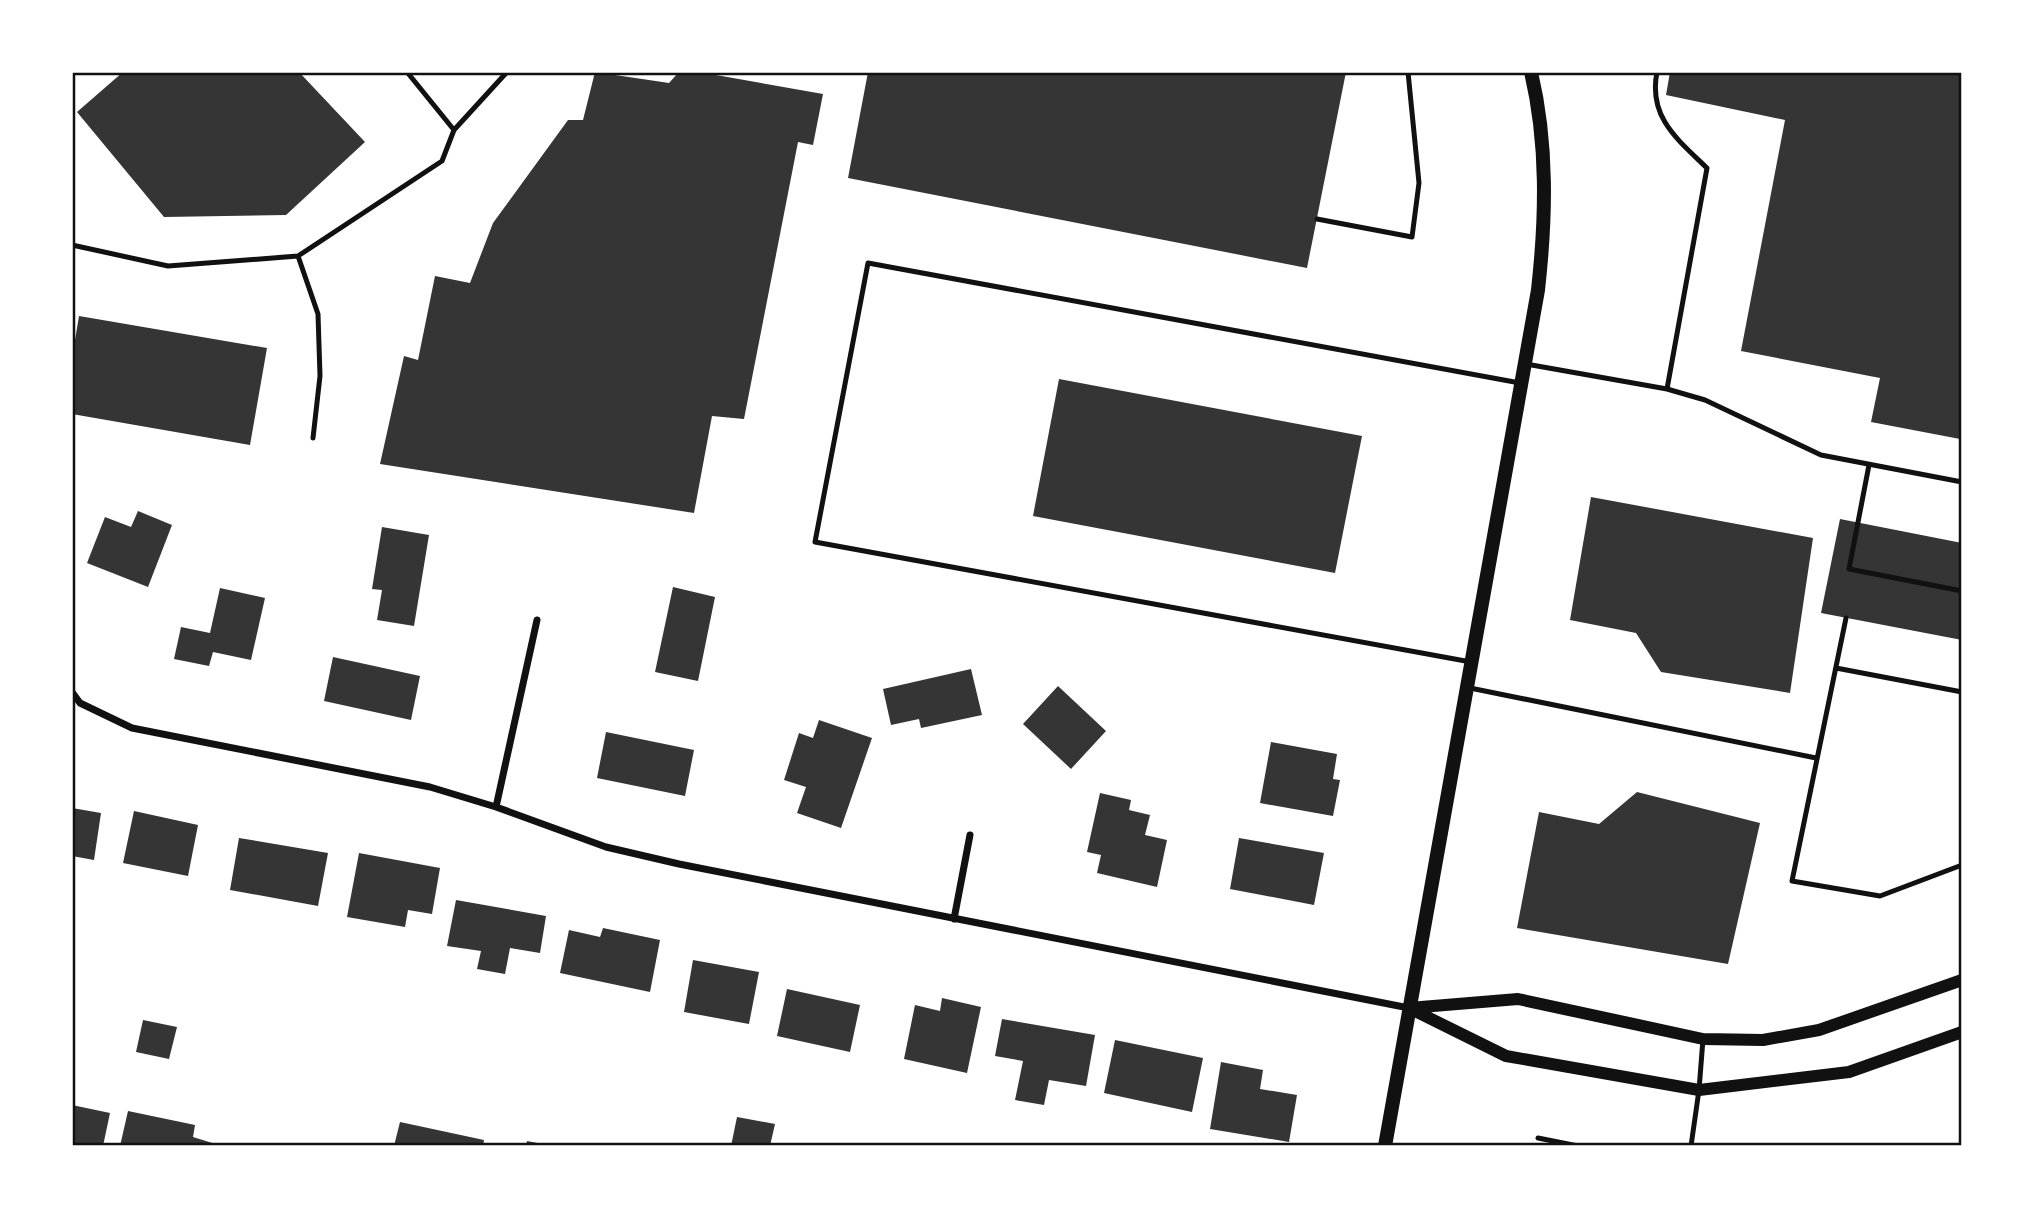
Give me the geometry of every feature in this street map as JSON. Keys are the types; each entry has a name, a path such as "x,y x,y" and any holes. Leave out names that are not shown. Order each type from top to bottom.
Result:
{"main road":[{"path":"1385,1146 1538,290 1545,193 1542,141 1531,72"}],"street":[{"path":"496,807 537,620"},
{"path":"72,692 80,704 132,728 430,787 496,807 606,847 678,864 1409,1008 1506,1056 1699,1090 1849,1072 1962,1032"},
{"path":"954,919 970,835"},
{"path":"1409,1008 1518,999 1703,1039 1763,1040 1819,1030 1962,980"}],"lane":[{"path":"407,72 454,130"},
{"path":"72,245 168,266 299,256 442,161 454,130 508,72"},
{"path":"1317,219 1412,237 1419,183 1408,72"},
{"path":"1657,72 1653,91 1656,108 1669,128 1707,168 1667,389"},
{"path":"299,256 318,314 320,376 313,438"},
{"path":"1471,662 815,542 868,262 1521,383"},
{"path":"1524,363 1667,389 1704,400 1821,456 1962,482"},
{"path":"1869,465 1849,569 1962,591"},
{"path":"1846,618 1792,881 1880,896 1962,865"},
{"path":"1836,668 1962,692"},
{"path":"1467,687 1816,758"},
{"path":"1690,1146 1699,1090 1703,1039"},
{"path":"1538,1138 1578,1146"}],"building":[{"path":"123,72 299,72 365,142 286,215 164,217 77,112"},
{"path":"595,72 669,83 679,72 699,72 823,94 813,145 798,142 744,419 712,416 694,513 380,464 404,356 418,360 435,276 470,283 493,223 568,120 583,120"},
{"path":"868,72 1346,72 1307,268 848,178"},
{"path":"1670,72 1962,72 1960,439 1871,422 1880,378 1741,351 1785,120 1666,95"},
{"path":"79,316 267,348 250,445 72,414 72,358"},
{"path":"1059,379 1362,436 1335,573 1033,516"},
{"path":"1591,497 1813,538 1790,693 1661,672 1636,633 1570,620"},
{"path":"138,511 172,525 148,587 87,563 105,517 131,527"},
{"path":"1840,519 1962,543 1962,640 1821,613"},
{"path":"382,527 429,535 414,626 377,620 382,590 372,589"},
{"path":"673,587 715,597 698,681 655,672"},
{"path":"220,588 265,598 251,660 213,652 209,666 174,659 181,627 210,633"},
{"path":"333,657 420,676 411,720 324,701"},
{"path":"971,669 982,715 921,728 919,719 891,725 883,689"},
{"path":"1058,686 1106,731 1071,769 1023,724"},
{"path":"819,720 872,738 841,828 797,813 806,787 784,780 799,733 813,738"},
{"path":"606,732 694,750 685,796 597,778"},
{"path":"1271,742 1337,754 1333,779 1340,780 1333,816 1260,803"},
{"path":"1637,792 1760,823 1728,964 1517,928 1539,812 1599,824"},
{"path":"1100,793 1131,800 1129,810 1150,815 1145,835 1167,840 1157,887 1097,873 1101,855 1087,852"},
{"path":"72,808 101,813 94,860 72,856"},
{"path":"134,811 198,825 188,876 123,863"},
{"path":"239,838 328,853 318,906 230,890"},
{"path":"1239,838 1324,853 1314,905 1230,889"},
{"path":"359,853 440,868 432,914 408,910 405,927 347,917"},
{"path":"456,900 546,916 540,953 510,948 505,974 477,969 481,951 447,946"},
{"path":"603,928 660,940 650,992 560,973 569,930 600,937"},
{"path":"693,960 759,972 749,1024 684,1012"},
{"path":"787,989 860,1005 850,1052 777,1036"},
{"path":"942,998 981,1007 967,1073 904,1059 915,1005 940,1011"},
{"path":"1002,1019 1095,1035 1086,1086 1049,1080 1044,1105 1015,1100 1023,1061 995,1056"},
{"path":"143,1020 177,1027 169,1059 136,1052"},
{"path":"1115,1040 1203,1058 1192,1112 1104,1093"},
{"path":"1221,1062 1263,1070 1260,1089 1297,1095 1289,1142 1210,1129"},
{"path":"72,1105 110,1113 103,1146 72,1146"},
{"path":"128,1111 195,1125 193,1137 222,1146 120,1146"},
{"path":"737,1117 775,1124 770,1146 731,1146"},
{"path":"400,1122 484,1140 483,1146 394,1146"},
{"path":"527,1141 548,1145 548,1146 526,1146"}]}
